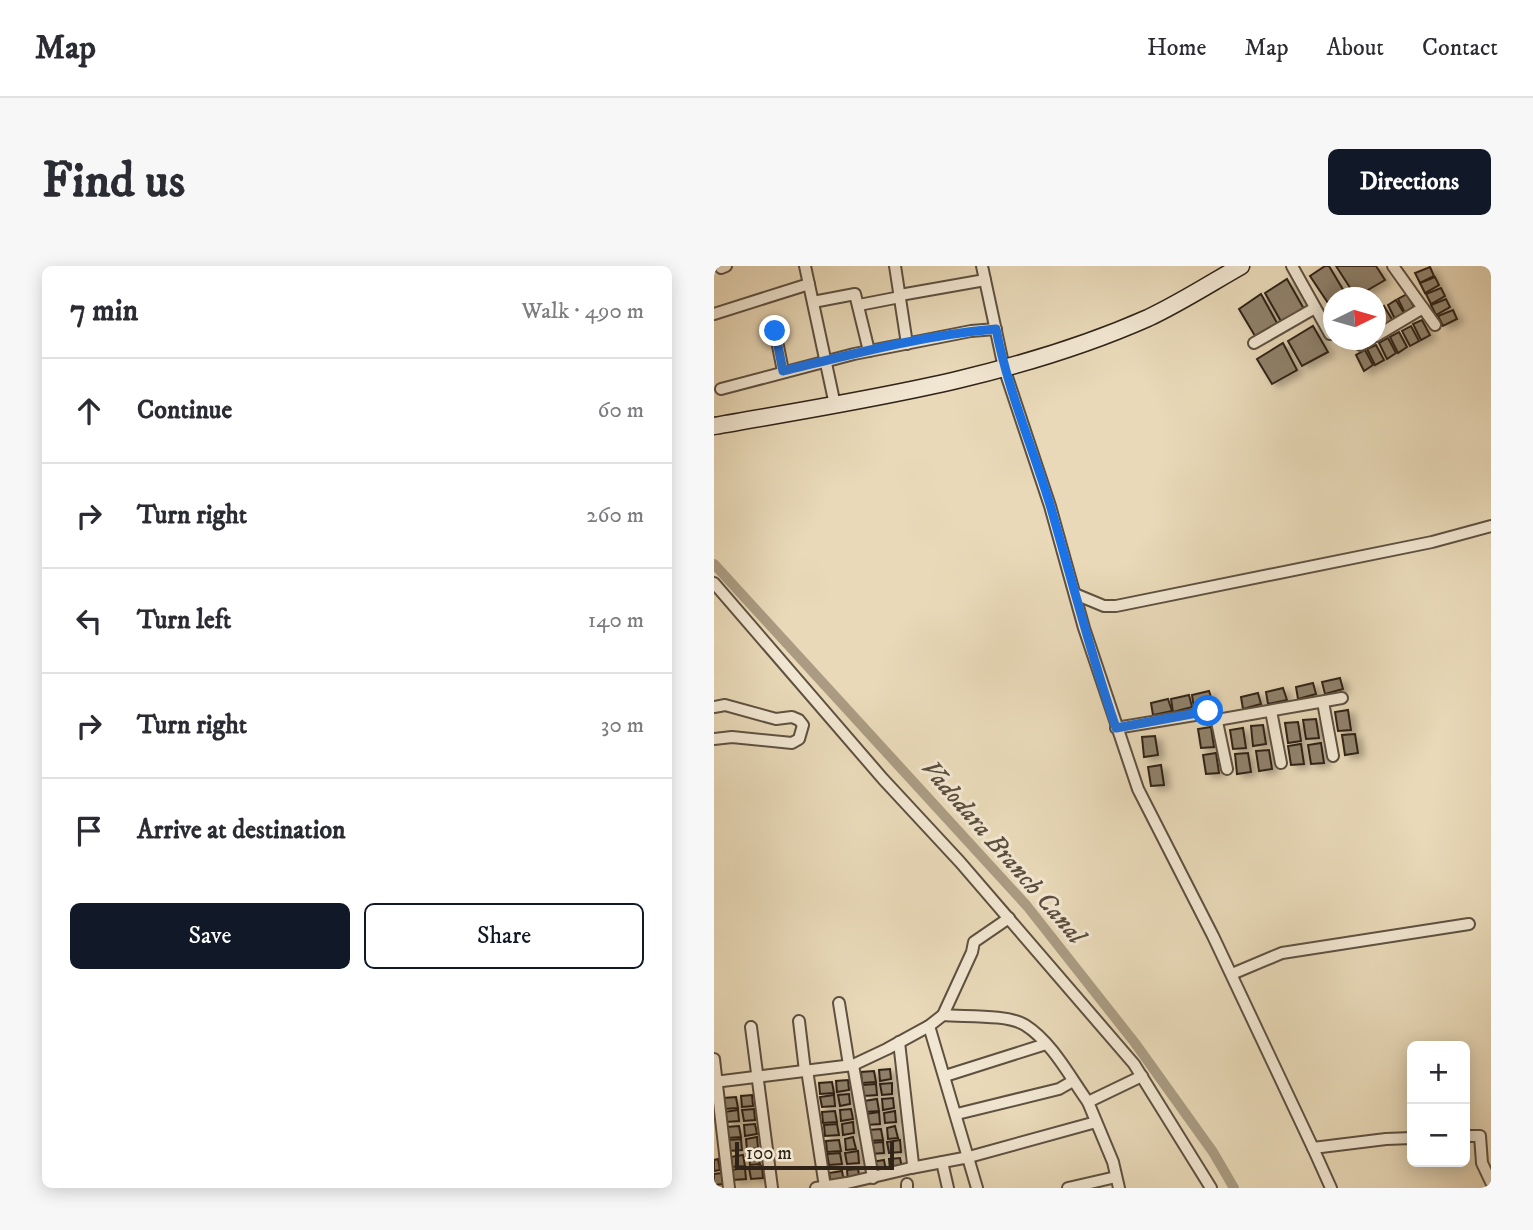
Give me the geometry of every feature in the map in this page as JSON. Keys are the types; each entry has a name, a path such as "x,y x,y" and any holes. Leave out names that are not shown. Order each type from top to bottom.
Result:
{"street":[{"path":"819,266 805,267 835,405"},
{"path":"895,266 907,344"},
{"path":"982,266 1004,368 1050,506 1116,728 1138,789 1232,974 1331,1188"},
{"path":"714,426 954,382 1050,355 1149,317 1241,266"},
{"path":"1292,266 1323,322"},
{"path":"1393,266 1435,324"},
{"path":"859,305 985,280"},
{"path":"714,314 809,284"},
{"path":"813,302 852,293 857,297 869,351"},
{"path":"1254,343 1315,308"},
{"path":"1386,330 1423,308"},
{"path":"721,388 869,351 971,331 996,329"},
{"path":"775,331 783,371"},
{"path":"1075,594 1104,606 1116,606 1419,545 1491,526"},
{"path":"714,583 1134,1064 1211,1188"},
{"path":"1217,720 1342,698"},
{"path":"1323,702 1333,756"},
{"path":"714,707 725,705 776,719 792,717 803,725 802,733 796,742 732,737 714,739"},
{"path":"1272,711 1281,763"},
{"path":"1116,728 1213,712 1227,769"},
{"path":"715,1082 851,1065 929,1026 943,1015 975,941 1009,919"},
{"path":"1232,974 1282,953 1469,924"},
{"path":"839,1003 873,1178"},
{"path":"943,1015 1011,1020 1024,1025 1046,1044 1073,1081 1088,1102 1113,1162 1118,1183 1068,1188"},
{"path":"799,1021 820,1187 969,1157 1096,1122"},
{"path":"929,1026 977,1188"},
{"path":"751,1027 772,1188"},
{"path":"900,1042 913,1164 911,1168"},
{"path":"945,1076 1046,1044"},
{"path":"714,1059 729,1188"},
{"path":"1088,1102 1142,1076"},
{"path":"957,1114 1059,1089 1073,1081"},
{"path":"1486,1136 1486,1158 1491,1182"},
{"path":"1313,1148 1407,1138"},
{"path":"942,1162 948,1188"}],"building":[{"path":"1329,266 1341,287 1323,287 1323,296 1310,276"},
{"path":"1336,266 1376,266 1385,280 1373,287 1350,287"},
{"path":"1430,267 1434,276 1420,283 1415,273"},
{"path":"1435,277 1439,285 1425,293 1420,283"},
{"path":"1287,279 1304,309 1282,323 1265,293"},
{"path":"1441,288 1445,296 1431,304 1426,294"},
{"path":"1261,294 1277,323 1255,336 1239,309"},
{"path":"1407,294 1415,309 1406,315 1398,299"},
{"path":"1446,299 1450,307 1436,315 1431,305"},
{"path":"1396,300 1405,315 1396,321 1388,305"},
{"path":"1386,309 1393,321 1386,326"},
{"path":"1453,310 1457,319 1443,326 1438,316"},
{"path":"1422,320 1430,335 1421,340 1413,324"},
{"path":"1313,326 1323,343 1323,350 1328,352 1302,366 1288,341"},
{"path":"1411,326 1419,341 1410,346 1402,331"},
{"path":"1399,332 1407,347 1398,353 1390,337"},
{"path":"1388,338 1396,353 1387,359 1382,350 1386,350"},
{"path":"1283,343 1297,370 1272,384 1257,359"},
{"path":"1365,350 1373,365 1364,371 1356,355"},
{"path":"1368,350 1379,350 1384,360 1375,365"},
{"path":"1340,678 1343,689 1325,694 1322,682"},
{"path":"1313,683 1316,694 1298,699 1296,687"},
{"path":"1283,688 1287,700 1268,704 1266,692"},
{"path":"1209,691 1213,703 1194,708 1192,695"},
{"path":"1258,693 1261,704 1243,709 1241,697"},
{"path":"1189,695 1192,707 1173,712 1171,699"},
{"path":"1168,699 1172,711 1153,715 1151,703"},
{"path":"1348,710 1351,730 1338,731 1335,712"},
{"path":"1316,719 1319,738 1306,739 1303,720"},
{"path":"1298,722 1301,741 1288,743 1285,723"},
{"path":"1263,725 1266,744 1253,746 1251,726"},
{"path":"1211,727 1214,747 1201,748 1198,729"},
{"path":"1243,728 1246,748 1233,749 1230,730"},
{"path":"1355,734 1358,753 1345,755 1342,735"},
{"path":"1155,736 1158,755 1144,757 1142,737"},
{"path":"1321,743 1324,763 1311,764 1308,745"},
{"path":"1301,744 1304,764 1291,765 1288,746"},
{"path":"1269,750 1272,769 1259,771 1256,751"},
{"path":"1216,753 1219,773 1206,774 1203,755"},
{"path":"1248,753 1251,772 1237,774 1235,754"},
{"path":"1161,765 1164,785 1151,786 1148,767"},
{"path":"890,1069 891,1079 880,1081 879,1070"},
{"path":"874,1071 876,1082 862,1083 861,1072"},
{"path":"848,1080 849,1090 837,1092 836,1081"},
{"path":"832,1082 834,1093 820,1094 819,1083"},
{"path":"892,1083 892,1094 882,1095 880,1084"},
{"path":"876,1084 877,1095 864,1096 862,1085"},
{"path":"849,1094 850,1104 840,1106 838,1095"},
{"path":"752,1095 753,1106 742,1107 741,1096"},
{"path":"834,1095 835,1106 822,1107 820,1097"},
{"path":"736,1097 738,1108 724,1109 723,1098"},
{"path":"893,1098 894,1108 883,1110 882,1099"},
{"path":"877,1099 879,1111 865,1112 864,1101"},
{"path":"754,1109 755,1120 744,1121 742,1110"},
{"path":"851,1109 853,1119 841,1121 840,1110"},
{"path":"738,1110 739,1121 726,1122 724,1112"},
{"path":"835,1111 837,1122 823,1123 822,1112"},
{"path":"895,1111 896,1122 885,1123 884,1113"},
{"path":"879,1112 880,1124 867,1125 866,1114"},
{"path":"853,1122 854,1133 843,1135 842,1124"},
{"path":"755,1124 757,1134 745,1136 744,1125"},
{"path":"837,1124 839,1135 825,1136 824,1125"},
{"path":"739,1126 741,1137 727,1138 726,1127"},
{"path":"895,1126 898,1138 888,1139 887,1128"},
{"path":"881,1129 883,1140 869,1141 868,1130"},
{"path":"757,1137 758,1148 747,1150 746,1139"},
{"path":"853,1137 856,1149 846,1150 845,1139"},
{"path":"741,1139 742,1150 729,1151 728,1140"},
{"path":"839,1140 841,1151 827,1152 826,1141"},
{"path":"900,1140 901,1152 889,1153 887,1142"},
{"path":"883,1142 884,1153 871,1154 869,1143"},
{"path":"858,1151 859,1163 847,1164 845,1153"},
{"path":"757,1152 760,1164 750,1165 749,1154"},
{"path":"840,1153 842,1164 829,1165 827,1154"},
{"path":"743,1155 745,1166 731,1167 730,1157"},
{"path":"900,1158 902,1168 890,1170 889,1159"},
{"path":"718,1159 720,1170 714,1171 714,1160"},
{"path":"884,1160 886,1171 872,1172 871,1162"},
{"path":"762,1166 763,1178 751,1179 749,1168"},
{"path":"745,1168 746,1179 733,1180 731,1170"},
{"path":"858,1169 860,1180 848,1181 847,1170"},
{"path":"842,1171 844,1182 831,1183 829,1173"},
{"path":"722,1173 723,1184 714,1185 714,1174"}],"waterway":[{"name":"Vadodara Branch Canal","path":"714,564 1027,906 1135,1043 1213,1152 1234,1188"}],"route":[{"path":"775,331 783,371 854,354 971,331 996,329 1004,368 1050,506 1084,628 1116,728 1208,711"}]}
